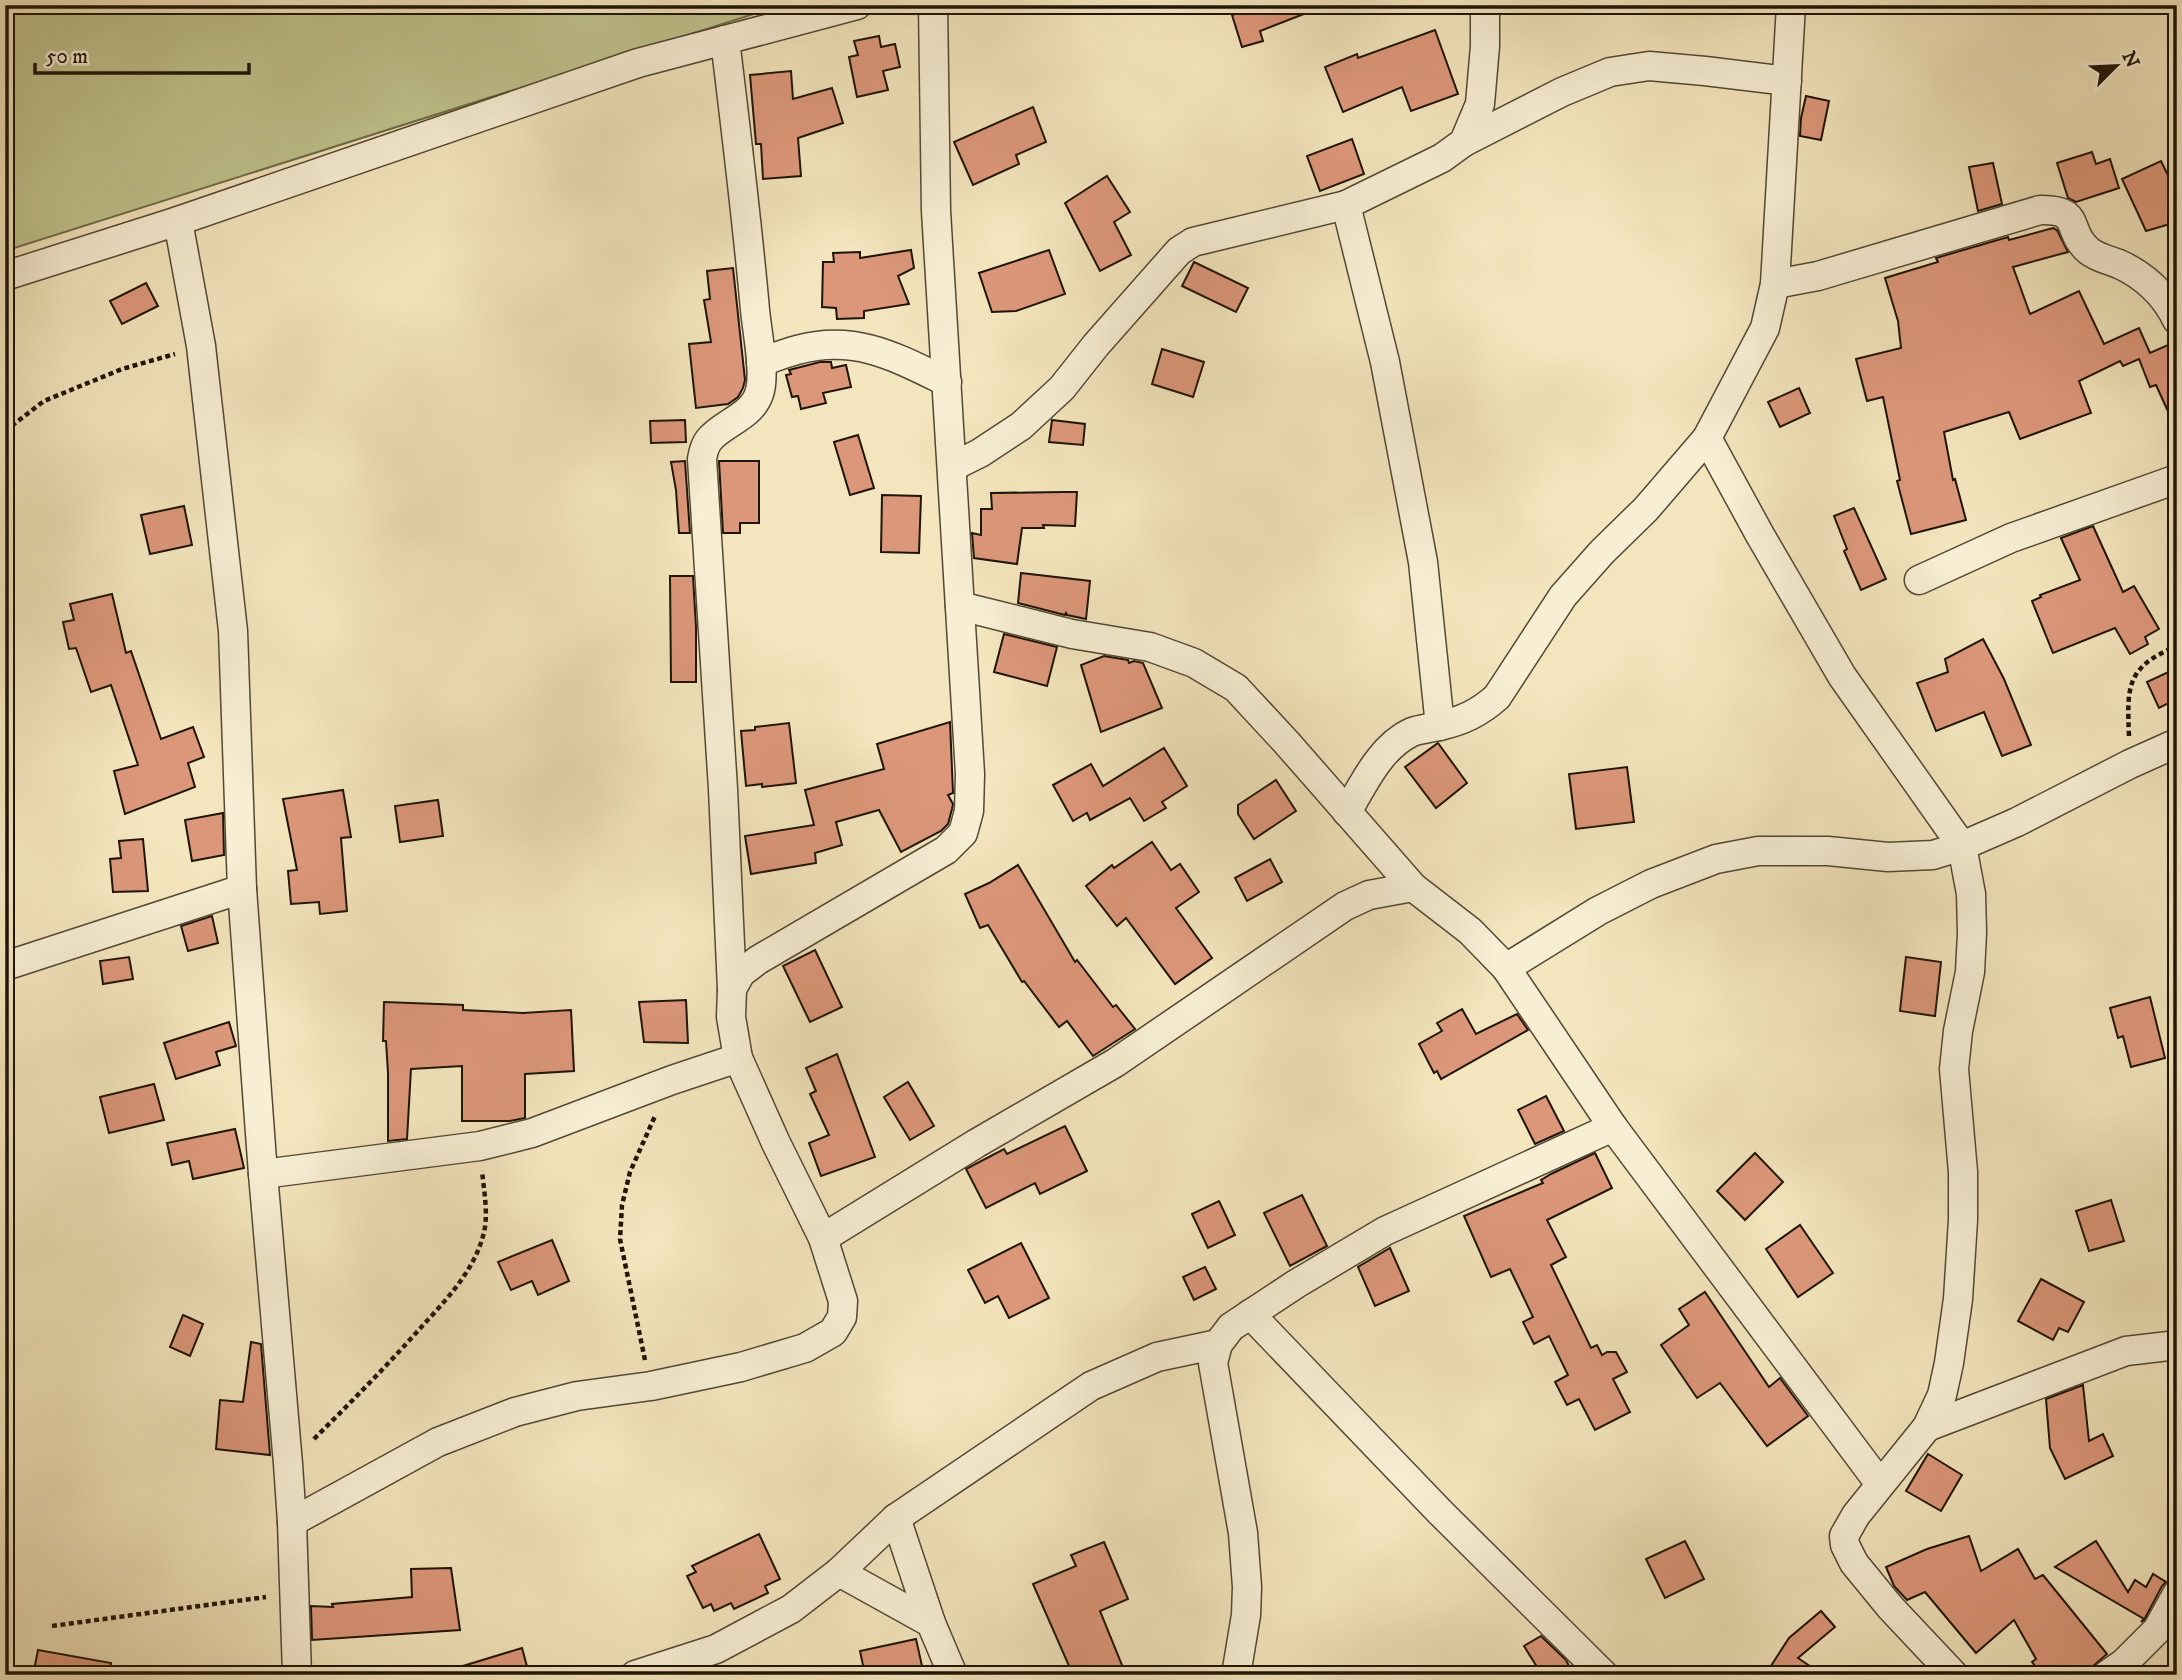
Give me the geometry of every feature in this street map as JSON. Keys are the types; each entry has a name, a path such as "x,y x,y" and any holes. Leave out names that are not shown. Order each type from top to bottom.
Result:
{"street":[{"path":"5,276 178,221 638,63 857,5"},
{"path":"732,989 741,973 758,960 946,850 963,833 969,811 970,774 936,211 933,5"},
{"path":"1464,142 1480,104 1485,5"},
{"path":"1347,811 1373,768 1392,745 1413,732 1466,719 1484,709 1497,697 1563,596 1602,552 1646,509 1707,438 1765,328 1776,284 1791,5"},
{"path":"292,1522 438,1442 515,1412 577,1396 651,1386 741,1367 805,1348 833,1332 842,1317 843,1301 823,1237 776,1143 738,1058 731,1017 723,789 702,460 707,442 755,402 760,392 761,362 745,197 725,40"},
{"path":"952,467 980,453 1021,426 1038,411 1062,388 1179,251 1193,242 1346,205 1442,158 1464,142 1562,92 1610,72 1649,66 1787,81"},
{"path":"1346,205 1385,362 1423,562 1440,726"},
{"path":"1776,284 1818,276 2040,210 2058,210 2068,216 2087,249 2149,282 2177,320"},
{"path":"178,221 201,346 233,631 242,889 288,1464 297,1675"},
{"path":"761,362 798,349 832,344 870,348 947,382"},
{"path":"1707,438 1842,676 1962,846 1971,894 1972,933 1970,972 1958,1031 1954,1069 1963,1172 1963,1220 1958,1299 1949,1363 1942,1395 1927,1427 1880,1484 1846,1529 1844,1536 1845,1545 1854,1563 1890,1607 1954,1675"},
{"path":"1919,580 2011,538 2177,479"},
{"path":"960,606 1072,634 1150,647 1194,663 1236,688 1413,887 1470,931 1506,968 1613,1127 1880,1484"},
{"path":"1506,968 1598,911 1651,884 1716,859 1758,851 1828,851 1888,857 1933,855 1962,846 2017,822 2177,743"},
{"path":"823,1237 1115,1063 1345,906 1369,895 1413,887"},
{"path":"5,966 242,889"},
{"path":"263,1174 480,1146 545,1128 738,1058"},
{"path":"1236,1675 1246,1615 1247,1587 1243,1533 1213,1363 1218,1344 1231,1327 1250,1314 1385,1231 1613,1127"},
{"path":"1250,1314 1440,1512 1604,1675"},
{"path":"635,1675 716,1649 791,1609 839,1572 896,1518 1091,1386 1157,1357 1218,1344"},
{"path":"1927,1427 2126,1351 2177,1345"},
{"path":"896,1518 931,1622 953,1675"},
{"path":"839,1572 931,1622"},
{"path":"2107,1675 2124,1663 2157,1630 2177,1594"}],"path":[{"path":"5,431 44,401 122,369 201,346"},
{"path":"2130,764 2128,709 2135,673 2152,658 2177,646"},
{"path":"651,1386 620,1239 622,1205 629,1172 672,1080"},
{"path":"288,1464 369,1385 419,1330 449,1296 474,1259 484,1235 485,1205 480,1146"},
{"path":"52,1626 294,1594"}],"green space":[{"path":"5,5 782,5 5,251"}],"building":[{"path":"1265,5 1322,7 1260,31 1263,41 1242,47 1232,15"},
{"path":"1435,30 1458,94 1411,111 1402,87 1343,112 1325,67 1357,54 1358,58"},
{"path":"879,36 881,47 895,44 900,67 883,71 888,90 857,97 849,57 858,55 854,41"},
{"path":"791,71 793,99 832,88 843,123 798,138 801,176 763,179 761,144 756,144 750,75"},
{"path":"1806,96 1829,101 1821,140 1800,136"},
{"path":"1033,107 1046,142 1016,155 1019,164 973,185 954,142"},
{"path":"1352,139 1364,174 1320,191 1307,156"},
{"path":"2092,152 2096,164 2110,159 2119,188 2076,202 2068,198 2057,163"},
{"path":"2161,161 2177,194 2177,222 2146,231 2122,179"},
{"path":"1993,163 2002,204 1978,211 1969,167"},
{"path":"1107,176 1130,212 1114,222 1131,255 1100,271 1065,203"},
{"path":"2053,228 2057,230 2068,252 2013,267 2030,314 2079,291 2104,344 2139,328 2150,353 2177,341 2177,431 2156,385 2150,387 2139,359 2123,366 2120,361 2079,381 2091,413 2020,439 2009,412 1944,432 1953,480 1955,479 1966,520 1911,534 1897,481 1900,480 1883,397 1867,401 1856,359 1901,348 1898,321 1885,278 1938,262 1936,258 2008,237 2009,240"},
{"path":"911,250 914,268 898,276 909,304 864,311 864,318 837,319 836,308 822,307 823,262 834,262 833,253 860,252 860,258"},
{"path":"1049,250 1065,294 1016,311 992,312 979,273"},
{"path":"1194,262 1248,288 1236,312 1182,286"},
{"path":"733,268 745,380 743,388 738,397 728,404 696,408 689,344 711,342 704,300 710,299 707,271"},
{"path":"146,283 158,306 122,324 110,301"},
{"path":"1162,349 1204,362 1193,397 1152,384"},
{"path":"831,362 832,368 846,365 851,387 823,393 826,403 801,409 798,396 792,397 786,375 791,374 789,370"},
{"path":"1799,388 1810,413 1780,427 1768,402"},
{"path":"685,420 686,442 651,443 650,421"},
{"path":"1052,420 1085,424 1083,445 1049,442"},
{"path":"858,435 874,488 850,495 834,442"},
{"path":"685,461 690,533 679,533 671,462"},
{"path":"719,461 759,461 759,523 740,523 740,533 723,533"},
{"path":"1077,492 1075,526 1043,525 1044,528 1022,528 1017,564 974,558 972,533 981,535 981,509 992,509 991,493"},
{"path":"882,495 921,496 919,553 881,552"},
{"path":"184,506 192,545 150,554 141,515"},
{"path":"1854,508 1886,579 1861,590 1844,551 1847,549 1834,516"},
{"path":"2093,526 2123,592 2134,586 2159,629 2145,637 2148,644 2130,654 2115,628 2053,653 2032,601 2041,597 2040,595 2080,580 2061,538"},
{"path":"1021,573 1090,581 1086,619 1018,603"},
{"path":"670,576 693,576 696,682 671,682"},
{"path":"112,594 126,653 131,651 161,739 193,727 204,757 188,763 195,787 125,814 114,771 138,765 111,685 91,692 76,648 69,649 63,622 74,620 70,604"},
{"path":"1004,634 1057,647 1047,686 994,672"},
{"path":"1983,639 2004,679 2031,745 2002,756 1984,712 1936,731 1917,683 1948,672 1945,659"},
{"path":"1104,656 1128,660 1129,663 1143,663 1162,708 1101,732 1081,665"},
{"path":"2177,668 2177,699 2159,708 2147,682"},
{"path":"950,722 953,793 948,795 953,804 948,824 941,831 901,852 879,810 836,822 842,845 815,853 816,863 751,874 745,836 814,825 805,790 884,769 877,744"},
{"path":"789,723 796,783 746,786 741,731"},
{"path":"1438,743 1467,783 1436,808 1405,767"},
{"path":"1164,748 1187,786 1162,802 1166,808 1144,821 1130,798 1090,820 1087,813 1073,821 1053,785 1091,764 1103,786"},
{"path":"1627,767 1634,822 1576,829 1569,774"},
{"path":"1276,780 1296,811 1254,839 1238,814 1238,805"},
{"path":"343,790 351,837 341,838 347,911 320,914 319,902 291,904 288,871 297,870 283,799"},
{"path":"438,800 443,836 400,842 395,806"},
{"path":"223,813 224,855 192,861 185,820"},
{"path":"143,839 148,891 113,892 110,859 121,858 119,841"},
{"path":"1152,842 1171,870 1180,864 1199,892 1176,908 1212,958 1175,984 1126,918 1117,926 1086,886 1112,865 1114,868"},
{"path":"1270,859 1282,882 1247,901 1235,878"},
{"path":"1018,865 1075,962 1077,960 1113,1007 1116,1005 1135,1029 1093,1056 1067,1021 1059,1027 1024,981 1022,982 988,925 980,928 965,894"},
{"path":"212,916 218,943 188,951 181,926"},
{"path":"815,950 842,1007 810,1022 783,966"},
{"path":"129,957 133,979 103,984 100,961"},
{"path":"1906,957 1941,962 1935,1016 1900,1011"},
{"path":"2150,997 2165,1058 2131,1067 2123,1036 2118,1038 2110,1008"},
{"path":"686,1000 688,1043 644,1042 639,1002"},
{"path":"384,1002 463,1005 463,1010 523,1013 571,1010 574,1071 525,1074 525,1118 510,1121 462,1121 462,1066 411,1069 407,1139 388,1141 388,1073 386,1041 383,1041"},
{"path":"1462,1009 1476,1034 1517,1014 1528,1030 1441,1079 1437,1071 1434,1073 1419,1044 1442,1031 1437,1023"},
{"path":"229,1022 236,1046 216,1052 220,1065 176,1079 164,1043"},
{"path":"837,1054 875,1157 821,1176 809,1143 829,1135 810,1094 816,1091 806,1068"},
{"path":"908,1082 934,1126 910,1140 884,1097"},
{"path":"154,1084 164,1120 109,1133 100,1097"},
{"path":"1546,1096 1564,1131 1535,1144 1518,1110"},
{"path":"1065,1126 1087,1171 1040,1194 1035,1183 986,1208 966,1169 1004,1149 1007,1154"},
{"path":"235,1129 244,1168 193,1179 189,1161 172,1165 167,1143"},
{"path":"1595,1153 1612,1188 1547,1220 1566,1257 1551,1265 1591,1348 1597,1345 1602,1355 1616,1352 1627,1372 1613,1379 1630,1412 1595,1430 1579,1399 1567,1405 1555,1382 1568,1375 1549,1336 1534,1344 1523,1322 1533,1317 1510,1269 1491,1277 1464,1216 1543,1183 1541,1180 1551,1174"},
{"path":"1755,1153 1783,1182 1745,1220 1717,1191"},
{"path":"1302,1195 1327,1246 1290,1266 1264,1213"},
{"path":"2111,1200 2124,1241 2089,1251 2076,1211"},
{"path":"1219,1201 1235,1235 1208,1248 1192,1214"},
{"path":"1800,1225 1833,1273 1798,1297 1766,1249"},
{"path":"552,1240 569,1281 538,1295 532,1281 511,1290 498,1262"},
{"path":"1021,1243 1049,1298 1009,1318 998,1296 985,1303 968,1270"},
{"path":"1390,1248 1409,1291 1375,1306 1358,1267"},
{"path":"1205,1267 1216,1289 1194,1300 1183,1277"},
{"path":"2041,1279 2084,1302 2068,1332 2059,1328 2053,1340 2018,1321"},
{"path":"1705,1292 1769,1387 1780,1378 1808,1416 1767,1446 1720,1383 1697,1398 1661,1345 1689,1325 1679,1309"},
{"path":"183,1315 203,1324 190,1356 170,1347"},
{"path":"251,1342 261,1344 270,1455 216,1449 220,1400 243,1402"},
{"path":"2083,1385 2089,1441 2103,1434 2113,1456 2065,1479 2050,1448 2046,1399"},
{"path":"1928,1454 1962,1475 1941,1511 1906,1491"},
{"path":"759,1534 780,1579 765,1586 768,1593 734,1609 731,1603 714,1611 711,1604 703,1608 687,1576 696,1572 692,1566"},
{"path":"1969,1536 1981,1571 2018,1549 2035,1579 2043,1575 2107,1654 2092,1667 2091,1675 2042,1675 2032,1662 2036,1659 2014,1620 1976,1653 1925,1592 1907,1600 1894,1586 1886,1567 1927,1549"},
{"path":"1685,1541 1704,1579 1665,1598 1646,1559"},
{"path":"2096,1541 2128,1592 2135,1580 2146,1587 2153,1574 2166,1582 2144,1620 2141,1622 2144,1619 2055,1567"},
{"path":"1104,1542 1128,1599 1100,1611 1126,1675 1073,1675 1033,1584 1076,1566 1071,1555"},
{"path":"451,1568 460,1630 312,1640 311,1606 333,1607 332,1604 412,1597 411,1569"},
{"path":"1821,1611 1835,1627 1798,1658 1823,1675 1765,1675 1789,1638"},
{"path":"1541,1636 1569,1666 1556,1675 1542,1675 1524,1646"},
{"path":"916,1639 924,1675 865,1675 860,1651"},
{"path":"522,1648 528,1670 511,1675 454,1675 453,1669"},
{"path":"38,1650 111,1663 110,1675 33,1675"}]}
